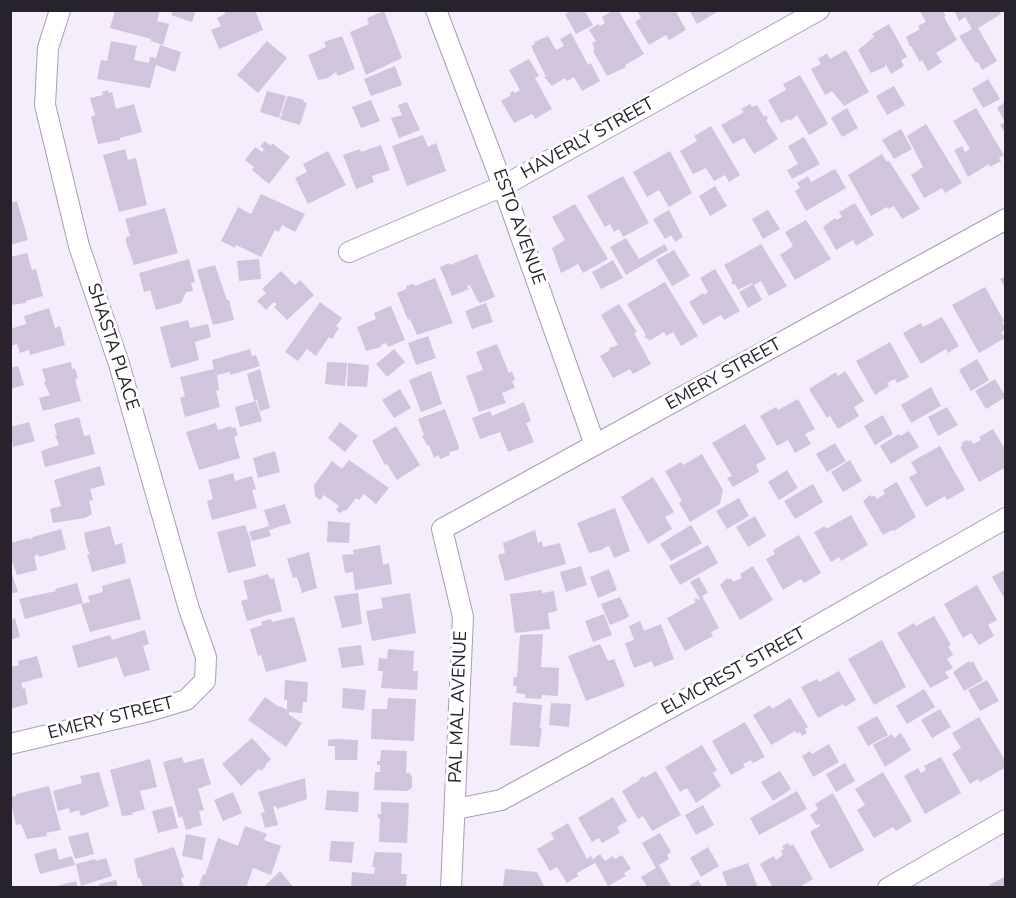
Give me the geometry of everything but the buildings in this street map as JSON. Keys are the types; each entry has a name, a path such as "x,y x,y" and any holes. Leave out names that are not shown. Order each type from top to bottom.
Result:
{"street":[{"name":"SHASTA PLACE","path":"60,10 48,48 45,105 79,246 119,364 189,609 206,657 204,681"},
{"name":"ESTO AVENUE","path":"436,10 503,186 596,446"},
{"name":"HAVERLY STREET","path":"349,252 503,186 819,10"},
{"name":"EMERY STREET","path":"442,529 1005,219"},
{"name":"ELMCREST STREET","path":"456,809 501,800 746,667 1005,518"},
{"name":"PAL MAL AVENUE","path":"442,529 463,617 451,888"},
{"name":"EMERY STREET","path":"10,744 186,700 204,681"},
{"path":"888,888 1005,820"}]}
